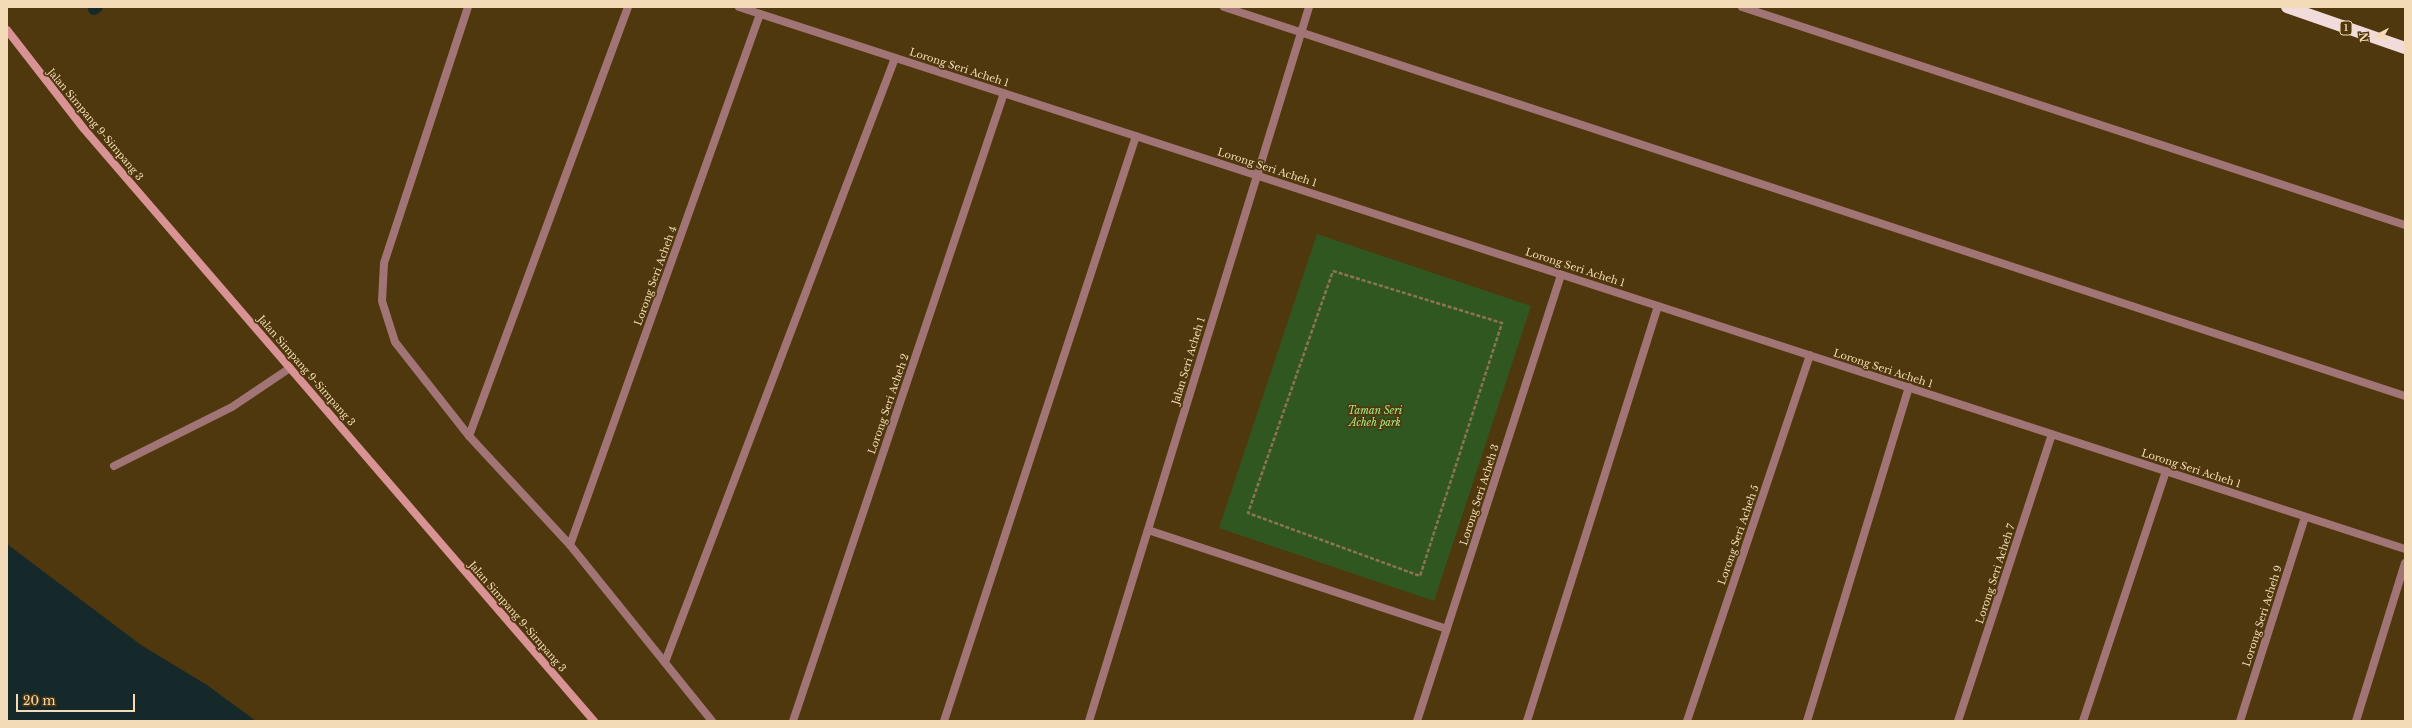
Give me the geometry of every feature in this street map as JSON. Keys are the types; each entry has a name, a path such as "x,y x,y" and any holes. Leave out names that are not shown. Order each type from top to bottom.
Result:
{"highway":[{"name":"1","path":"2287,7 2405,48"}],"street":[{"path":"468,7 384,263 382,301 395,342 469,436 570,545 712,721"},
{"path":"469,436 628,7"},
{"name":"Lorong Seri Acheh 1","path":"739,7 2405,549"},
{"path":"1224,7 1301,31 2405,396"},
{"name":"Jalan Seri Acheh 1","path":"1089,721 1309,7"},
{"path":"1742,7 2405,225"},
{"name":"Lorong Seri Acheh 4","path":"570,545 760,14"},
{"name":"Jalan Simpang 9-Simpang 3","path":"7,30 84,130 594,721"},
{"path":"665,662 895,58"},
{"name":"Lorong Seri Acheh 2","path":"793,721 1004,93"},
{"path":"944,721 1136,136"},
{"name":"Lorong Seri Acheh 3","path":"1417,721 1561,274"},
{"path":"1527,721 1658,306"},
{"name":"Lorong Seri Acheh 5","path":"1687,721 1810,355"},
{"path":"114,466 232,407 290,368"},
{"path":"1807,721 1909,387"},
{"name":"Lorong Seri Acheh 7","path":"1958,721 2052,434"},
{"path":"2083,721 2166,471"},
{"name":"Lorong Seri Acheh 9","path":"2240,721 2305,516"},
{"path":"1148,530 1447,629"},
{"path":"2356,721 2405,563"}],"path":[{"path":"1333,270 1502,322 1420,576 1248,513 1333,270"}],"green space":[{"name":"Taman Seri Acheh park","path":"1317,234 1531,306 1434,601 1219,528"}],"water":[{"path":"7,544 141,645 207,685 256,721 7,721"}]}
